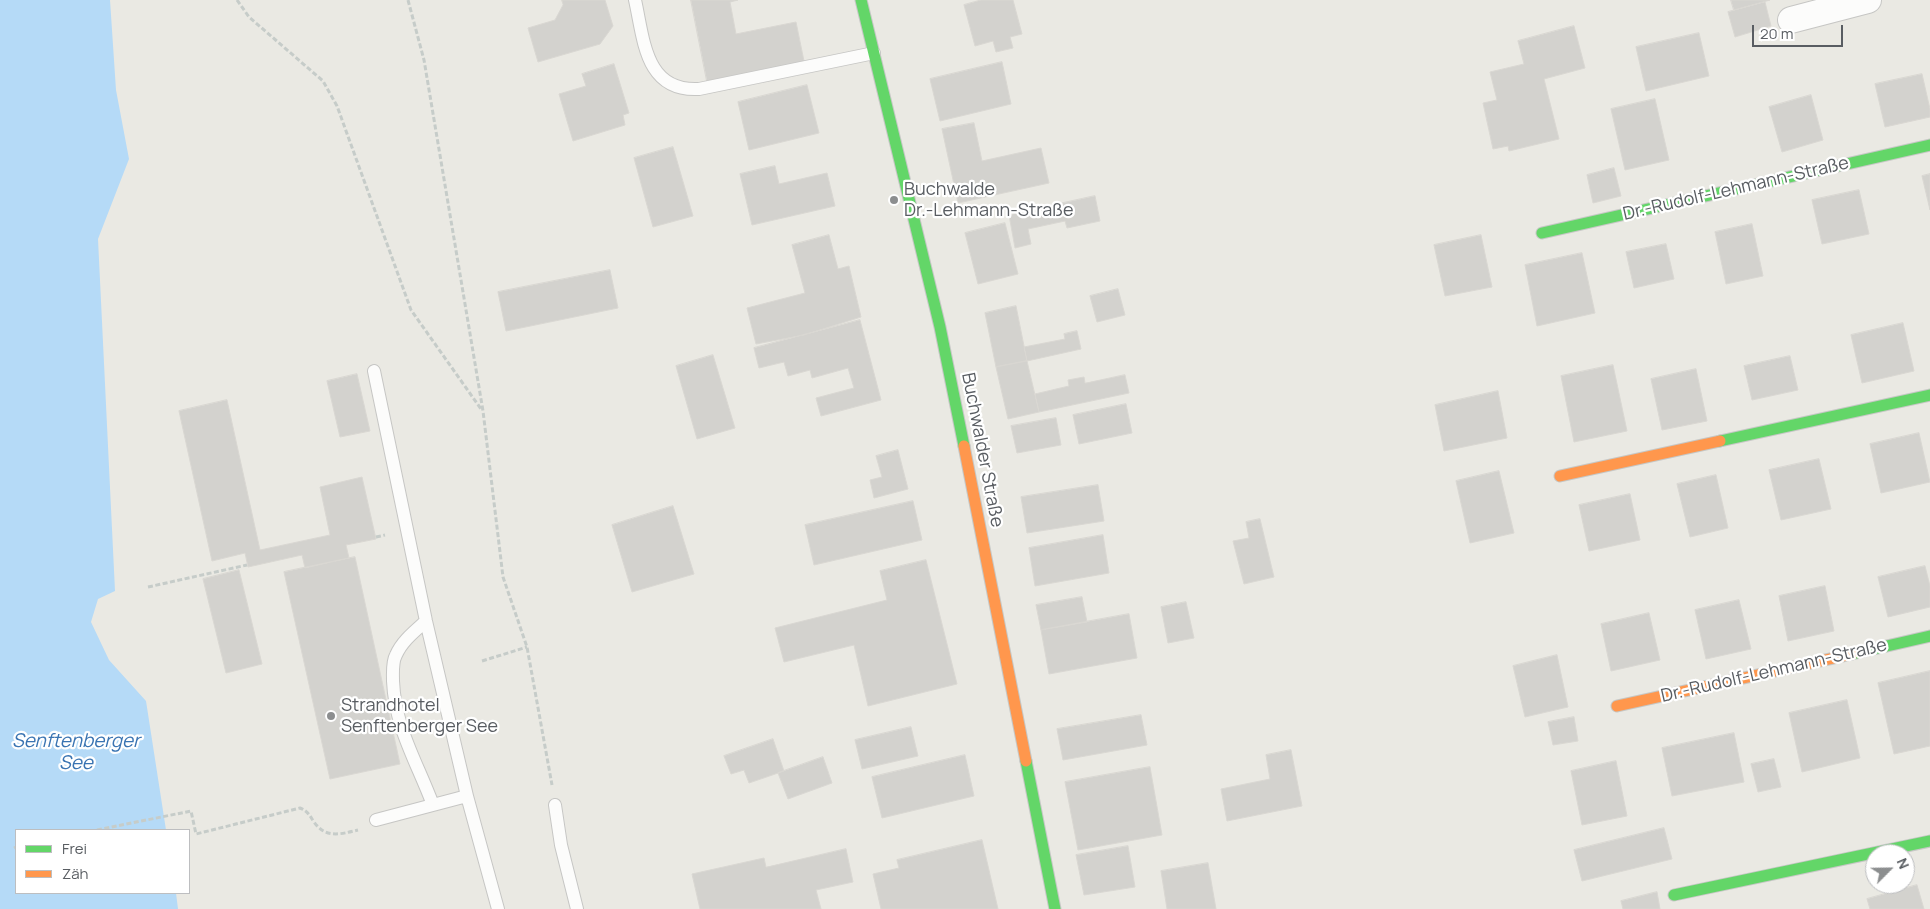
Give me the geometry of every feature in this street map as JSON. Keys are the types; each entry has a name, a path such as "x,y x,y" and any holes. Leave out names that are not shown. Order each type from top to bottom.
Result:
{"street":[{"name":"Buchwalder Straße","path":"861,0 940,327 1055,909"},
{"path":"1791,20 1868,0"},
{"name":"Dr.-Rudolf-Lehmann-Straße","path":"1542,232 1930,145"},
{"path":"1560,476 1930,395"},
{"name":"Dr.-Rudolf-Lehmann-Straße","path":"1617,706 1930,636"},
{"path":"1674,896 1930,841"}],"lane":[{"path":"635,0 651,64 664,82 688,90 699,90 874,53"},
{"path":"374,371 426,620 467,796 498,909"},
{"path":"426,620 403,642 395,656 393,673 394,701 399,724 433,805"},
{"path":"376,820 467,796"},
{"path":"555,805 577,909"}],"path":[{"path":"237,0 249,17 323,81 336,106 411,310 483,412"},
{"path":"408,0 424,60 483,412 503,577 527,647 555,805"},
{"path":"148,587 247,565"},
{"path":"482,661 527,647"},
{"path":"102,829 190,811 196,834 300,808 310,815 325,833 332,834 363,828 376,820"}],"water":[{"name":"Senftenberger See","path":"0,0 110,0 116,90 129,159 98,239 115,591 98,599 91,622 109,660 146,701 166,829 15,829 15,894 176,894 178,909 0,909"}],"building":[{"path":"562,0 605,0 613,26 600,44 538,62 528,28 555,20 563,5"},
{"path":"691,0 738,0 730,2 736,34 796,22 804,61 707,81"},
{"path":"981,0 1013,0 1022,34 1010,37 1013,48 996,52 993,41 975,46 964,5"},
{"path":"1731,0 1770,0 1734,10"},
{"path":"1765,2 1771,26 1735,37 1728,12"},
{"path":"1574,26 1585,68 1544,79 1559,139 1509,151 1508,146 1493,149 1483,103 1497,100 1490,72 1524,64 1518,41"},
{"path":"1699,33 1709,76 1646,91 1636,47"},
{"path":"1002,62 1011,104 940,121 930,79"},
{"path":"614,64 629,113 623,115 625,125 573,141 559,94 586,86 582,74"},
{"path":"1922,74 1930,117 1885,127 1875,84"},
{"path":"807,85 819,133 749,150 738,102"},
{"path":"1811,95 1823,140 1782,152 1769,107"},
{"path":"1655,99 1669,160 1625,170 1611,109"},
{"path":"974,123 982,161 1041,148 1049,183 958,203 942,129"},
{"path":"673,147 693,216 653,227 634,158"},
{"path":"775,166 779,184 827,173 835,206 752,225 740,174"},
{"path":"1614,168 1621,196 1593,203 1587,175"},
{"path":"1930,174 1930,210 1922,176"},
{"path":"1859,190 1869,234 1822,244 1812,200"},
{"path":"1095,196 1100,221 1067,228 1065,221 1028,229 1031,244 1015,248 1009,215"},
{"path":"1005,223 1018,274 978,284 965,233"},
{"path":"1752,224 1763,276 1726,284 1715,232"},
{"path":"829,235 838,269 849,266 861,317 804,335 756,344 747,308 805,293 792,245"},
{"path":"1481,235 1492,287 1445,296 1434,245"},
{"path":"1666,244 1674,279 1634,288 1626,252"},
{"path":"1582,253 1595,313 1537,326 1525,265"},
{"path":"610,270 618,308 506,331 498,292"},
{"path":"1118,289 1125,315 1097,322 1090,296"},
{"path":"1016,306 1027,361 996,367 985,313"},
{"path":"860,320 881,400 821,416 816,398 854,388 848,368 812,378 810,370 788,376 784,362 759,368 754,348"},
{"path":"1903,323 1914,371 1862,383 1851,335"},
{"path":"1077,331 1081,349 1027,361 1024,347 1065,339 1064,334"},
{"path":"713,355 735,428 697,439 676,366"},
{"path":"1790,356 1798,390 1752,400 1744,366"},
{"path":"1027,361 1039,412 1008,419 996,367"},
{"path":"1613,365 1627,431 1574,442 1561,376"},
{"path":"1696,369 1707,421 1662,430 1651,379"},
{"path":"357,374 370,431 340,437 327,381"},
{"path":"1125,375 1129,393 1039,412 1035,394 1069,386 1068,380 1084,377 1085,383"},
{"path":"1498,391 1507,438 1444,451 1435,405"},
{"path":"227,400 260,550 330,535 320,487 362,477 376,539 346,545 349,558 305,568 302,555 248,567 245,553 212,561 179,411"},
{"path":"1126,404 1132,433 1079,444 1073,415"},
{"path":"1056,418 1061,445 1017,453 1011,426"},
{"path":"1919,433 1930,482 1881,493 1870,444"},
{"path":"898,450 908,489 874,498 870,480 882,477 876,456"},
{"path":"1819,459 1831,509 1781,520 1769,470"},
{"path":"1499,471 1514,533 1470,543 1456,481"},
{"path":"1716,475 1728,528 1690,537 1677,484"},
{"path":"1098,485 1104,521 1027,533 1021,497"},
{"path":"1630,494 1640,540 1589,551 1579,505"},
{"path":"913,501 922,540 814,565 805,525"},
{"path":"673,506 694,574 632,592 612,525"},
{"path":"1260,519 1274,577 1244,584 1233,541 1249,538 1246,522"},
{"path":"1103,535 1109,573 1035,586 1029,548"},
{"path":"355,557 400,764 330,779 284,572"},
{"path":"926,560 957,684 868,706 854,645 784,662 775,628 887,600 880,571"},
{"path":"1925,566 1930,586 1930,607 1888,617 1878,577"},
{"path":"239,570 262,664 226,673 203,579"},
{"path":"1825,586 1834,631 1788,641 1779,596"},
{"path":"1082,597 1087,622 1041,630 1036,605"},
{"path":"1739,600 1751,649 1706,659 1695,610"},
{"path":"1186,602 1194,638 1168,643 1161,607"},
{"path":"1649,613 1660,660 1611,671 1601,624"},
{"path":"1129,614 1137,658 1049,674 1041,630"},
{"path":"1557,655 1568,707 1525,717 1513,666"},
{"path":"1930,671 1930,746 1894,754 1878,683"},
{"path":"1847,700 1860,758 1802,772 1789,713"},
{"path":"1141,715 1147,745 1063,760 1057,729"},
{"path":"1574,717 1578,741 1553,745 1548,722"},
{"path":"911,727 918,756 862,769 855,740"},
{"path":"1734,733 1744,782 1672,796 1662,748"},
{"path":"773,739 784,771 749,783 744,770 731,774 724,756"},
{"path":"1291,750 1302,806 1227,821 1221,789 1270,779 1266,755"},
{"path":"965,755 974,796 882,818 872,777"},
{"path":"823,757 832,783 788,799 778,773"},
{"path":"1774,759 1781,787 1758,792 1751,764"},
{"path":"1616,761 1627,816 1582,825 1571,771"},
{"path":"1150,767 1162,835 1078,850 1065,782"},
{"path":"1664,828 1672,859 1582,881 1574,850"},
{"path":"982,840 998,909 881,909 873,874 899,868 897,860"},
{"path":"1128,846 1135,887 1084,895 1076,855"},
{"path":"846,849 853,882 816,890 821,909 700,909 692,874 764,858 766,867"},
{"path":"1208,863 1216,909 1167,909 1161,871"},
{"path":"1917,885 1924,909 1870,909 1867,899 1885,894 1915,894 1915,886"},
{"path":"1657,892 1660,909 1623,909 1621,901"}],"traffic: fast":[{"path":"861,0 940,327 964,446"},
{"path":"1542,233 1930,145"},
{"path":"1720,441 1930,395"},
{"path":"1852,654 1930,636"},
{"path":"1026,761 1055,909"},
{"path":"1674,895 1930,841"}],"traffic: slow":[{"path":"1560,476 1720,441"},
{"path":"964,446 1026,761"},
{"path":"1617,706 1852,654"}],"place":[{"name":"Buchwalde Dr.-Lehmann-Straße","path":"894,200"},
{"name":"Strandhotel Senftenberger See","path":"331,716"}]}
